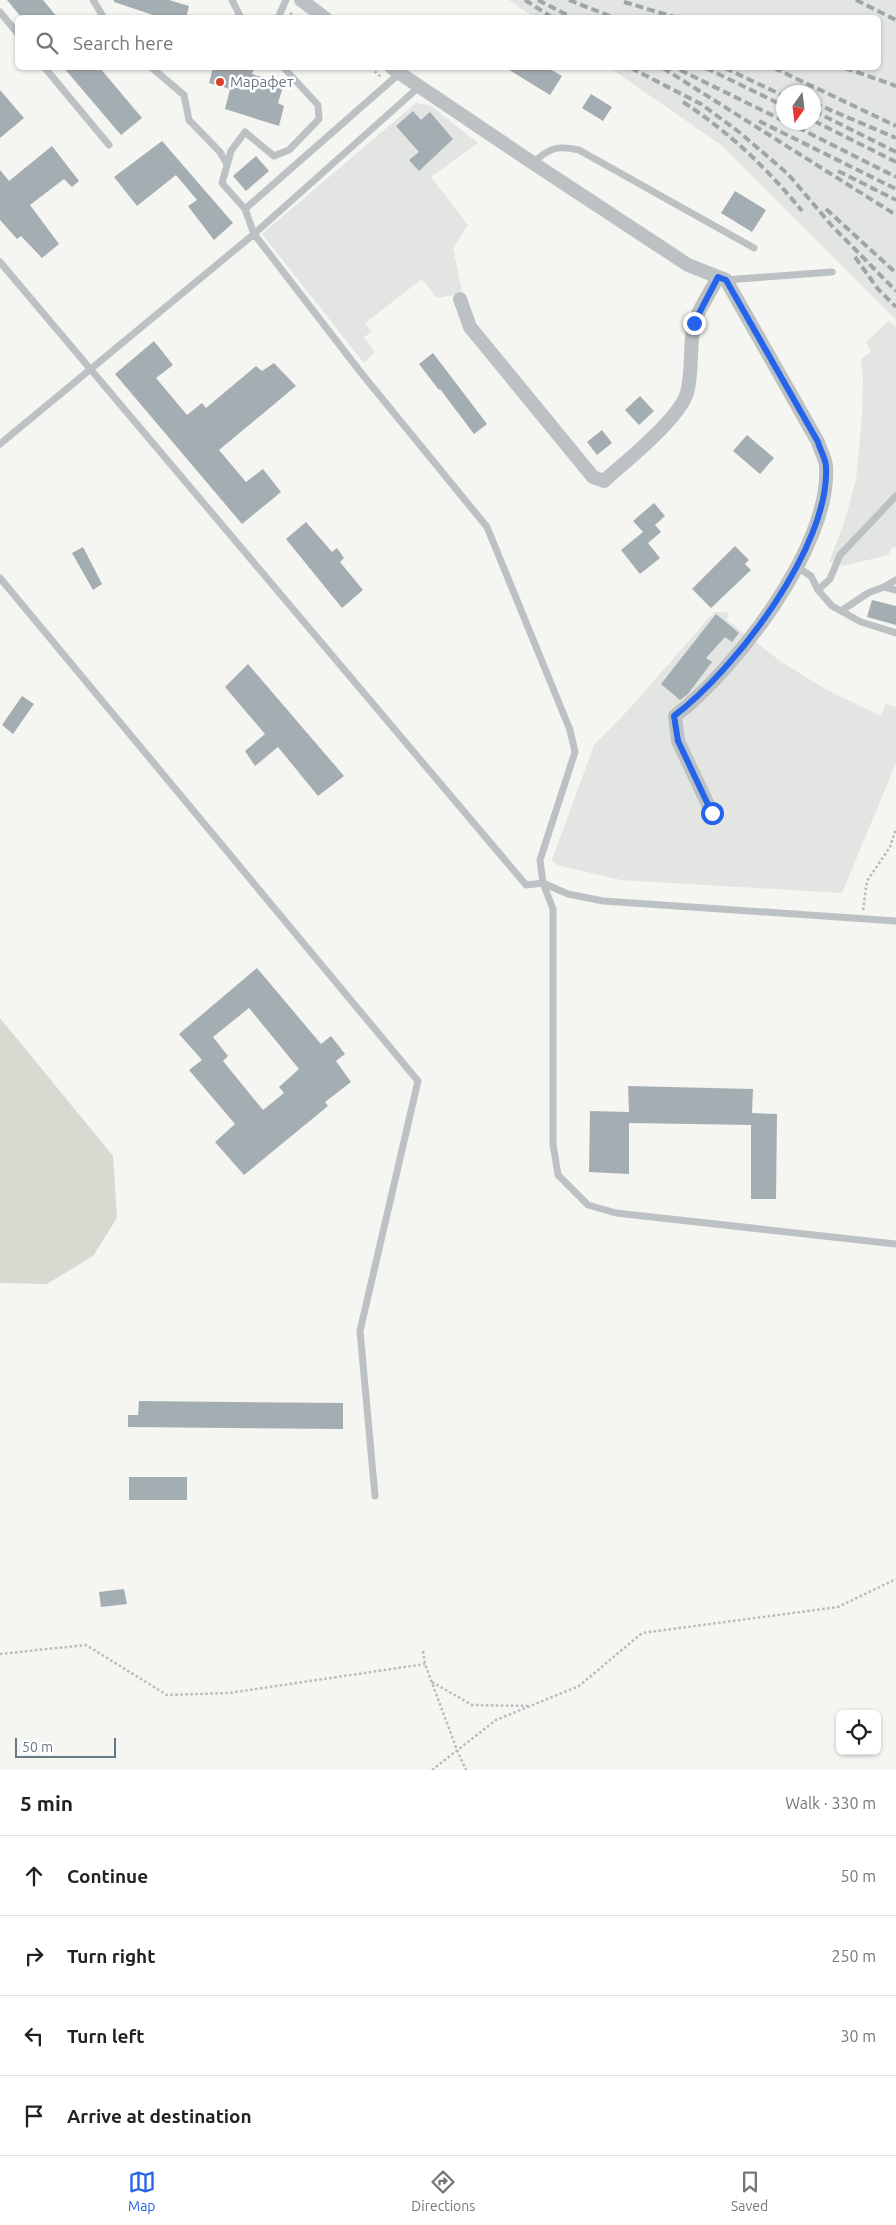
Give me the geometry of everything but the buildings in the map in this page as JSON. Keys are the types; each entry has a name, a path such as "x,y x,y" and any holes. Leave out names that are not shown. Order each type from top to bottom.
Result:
{"street":[{"path":"301,0 320,15"},
{"path":"396,70 688,265 722,279 818,442 826,466 823,507 797,567 761,626 693,702 674,716 678,741 712,813"},
{"path":"460,299 470,327 593,476 604,480 637,452 669,420 687,394 692,364 694,323 722,279"}],"lane":[{"path":"93,0 102,15"},
{"path":"232,0 240,15"},
{"path":"279,15 286,0"},
{"path":"0,12 15,30"},
{"path":"47,70 109,145"},
{"path":"154,70 184,95 189,120 220,152 227,164"},
{"path":"286,70 318,105 319,119 289,150 274,156 245,132 231,151 222,183 245,209 254,234 362,374 487,527 570,730 575,752 540,860 543,883 554,909 553,1144 558,1174 588,1205 616,1212 896,1244"},
{"path":"245,209 387,84 396,70"},
{"path":"0,444 254,234 420,86"},
{"path":"533,163 546,151 565,147 579,150 754,248"},
{"path":"0,262 526,885 543,883 568,894 603,901 896,921"},
{"path":"722,279 832,272"},
{"path":"818,590 830,579 840,555 896,496"},
{"path":"797,567 811,576 818,590 832,606 861,622 896,633"},
{"path":"0,578 418,1081 360,1331 376,1496"},
{"path":"841,611 868,593 896,580"},
{"path":"884,587 896,590"}],"path":[{"path":"373,70 387,84"},
{"path":"862,919 867,881 890,847 896,828"},
{"path":"432,1770 496,1720 579,1686 642,1633 838,1607 896,1579"},
{"path":"0,1654 86,1645 167,1695 229,1693 425,1664"},
{"path":"423,1651 431,1681 466,1770"},
{"path":"431,1681 472,1705 529,1706"}],"shaded area":[{"path":"509,0 896,0 896,320 721,145 613,70 881,70 881,15 531,15"},
{"path":"416,103 431,106 478,143 431,177 468,225 453,248 462,290 454,295 437,298 422,279 365,323 371,332 364,337 375,352 364,363 262,234"},
{"path":"889,321 896,327 896,547 892,548 888,555 843,566 829,562 844,523 856,480 862,416 863,376 861,359 871,352 866,342"},
{"path":"714,612 728,612 727,620 780,661 825,689 881,716 886,704 896,707 896,763 842,893 621,880 557,865 552,860 594,745 631,707"},
{"path":"0,1018 113,1156 117,1218 93,1256 47,1284 0,1283"}],"railway":[{"path":"525,0 548,15"},
{"path":"538,0 567,15"},
{"path":"569,0 607,15"},
{"path":"856,0 896,20"},
{"path":"624,2 668,15"},
{"path":"635,70 701,104 739,132 788,174 832,226 896,291"},
{"path":"666,70 896,215"},
{"path":"680,70 776,117"},
{"path":"710,70 776,102"},
{"path":"729,70 776,92"},
{"path":"778,70 896,126"},
{"path":"851,70 896,86"},
{"path":"683,102 732,138 775,180 802,211"},
{"path":"821,106 896,138"},
{"path":"821,114 896,152"},
{"path":"759,121 896,189"},
{"path":"821,124 896,162"},
{"path":"803,130 896,177"},
{"path":"838,171 896,200"},
{"path":"826,209 896,273"},
{"path":"855,257 878,289 896,307"}],"place":[{"name":"Марафет","path":"220,82"}],"route":[{"path":"694,323 718,277 726,280 818,442 826,466 823,507 797,567 761,626 693,702 674,716 678,741 712,813"}]}
